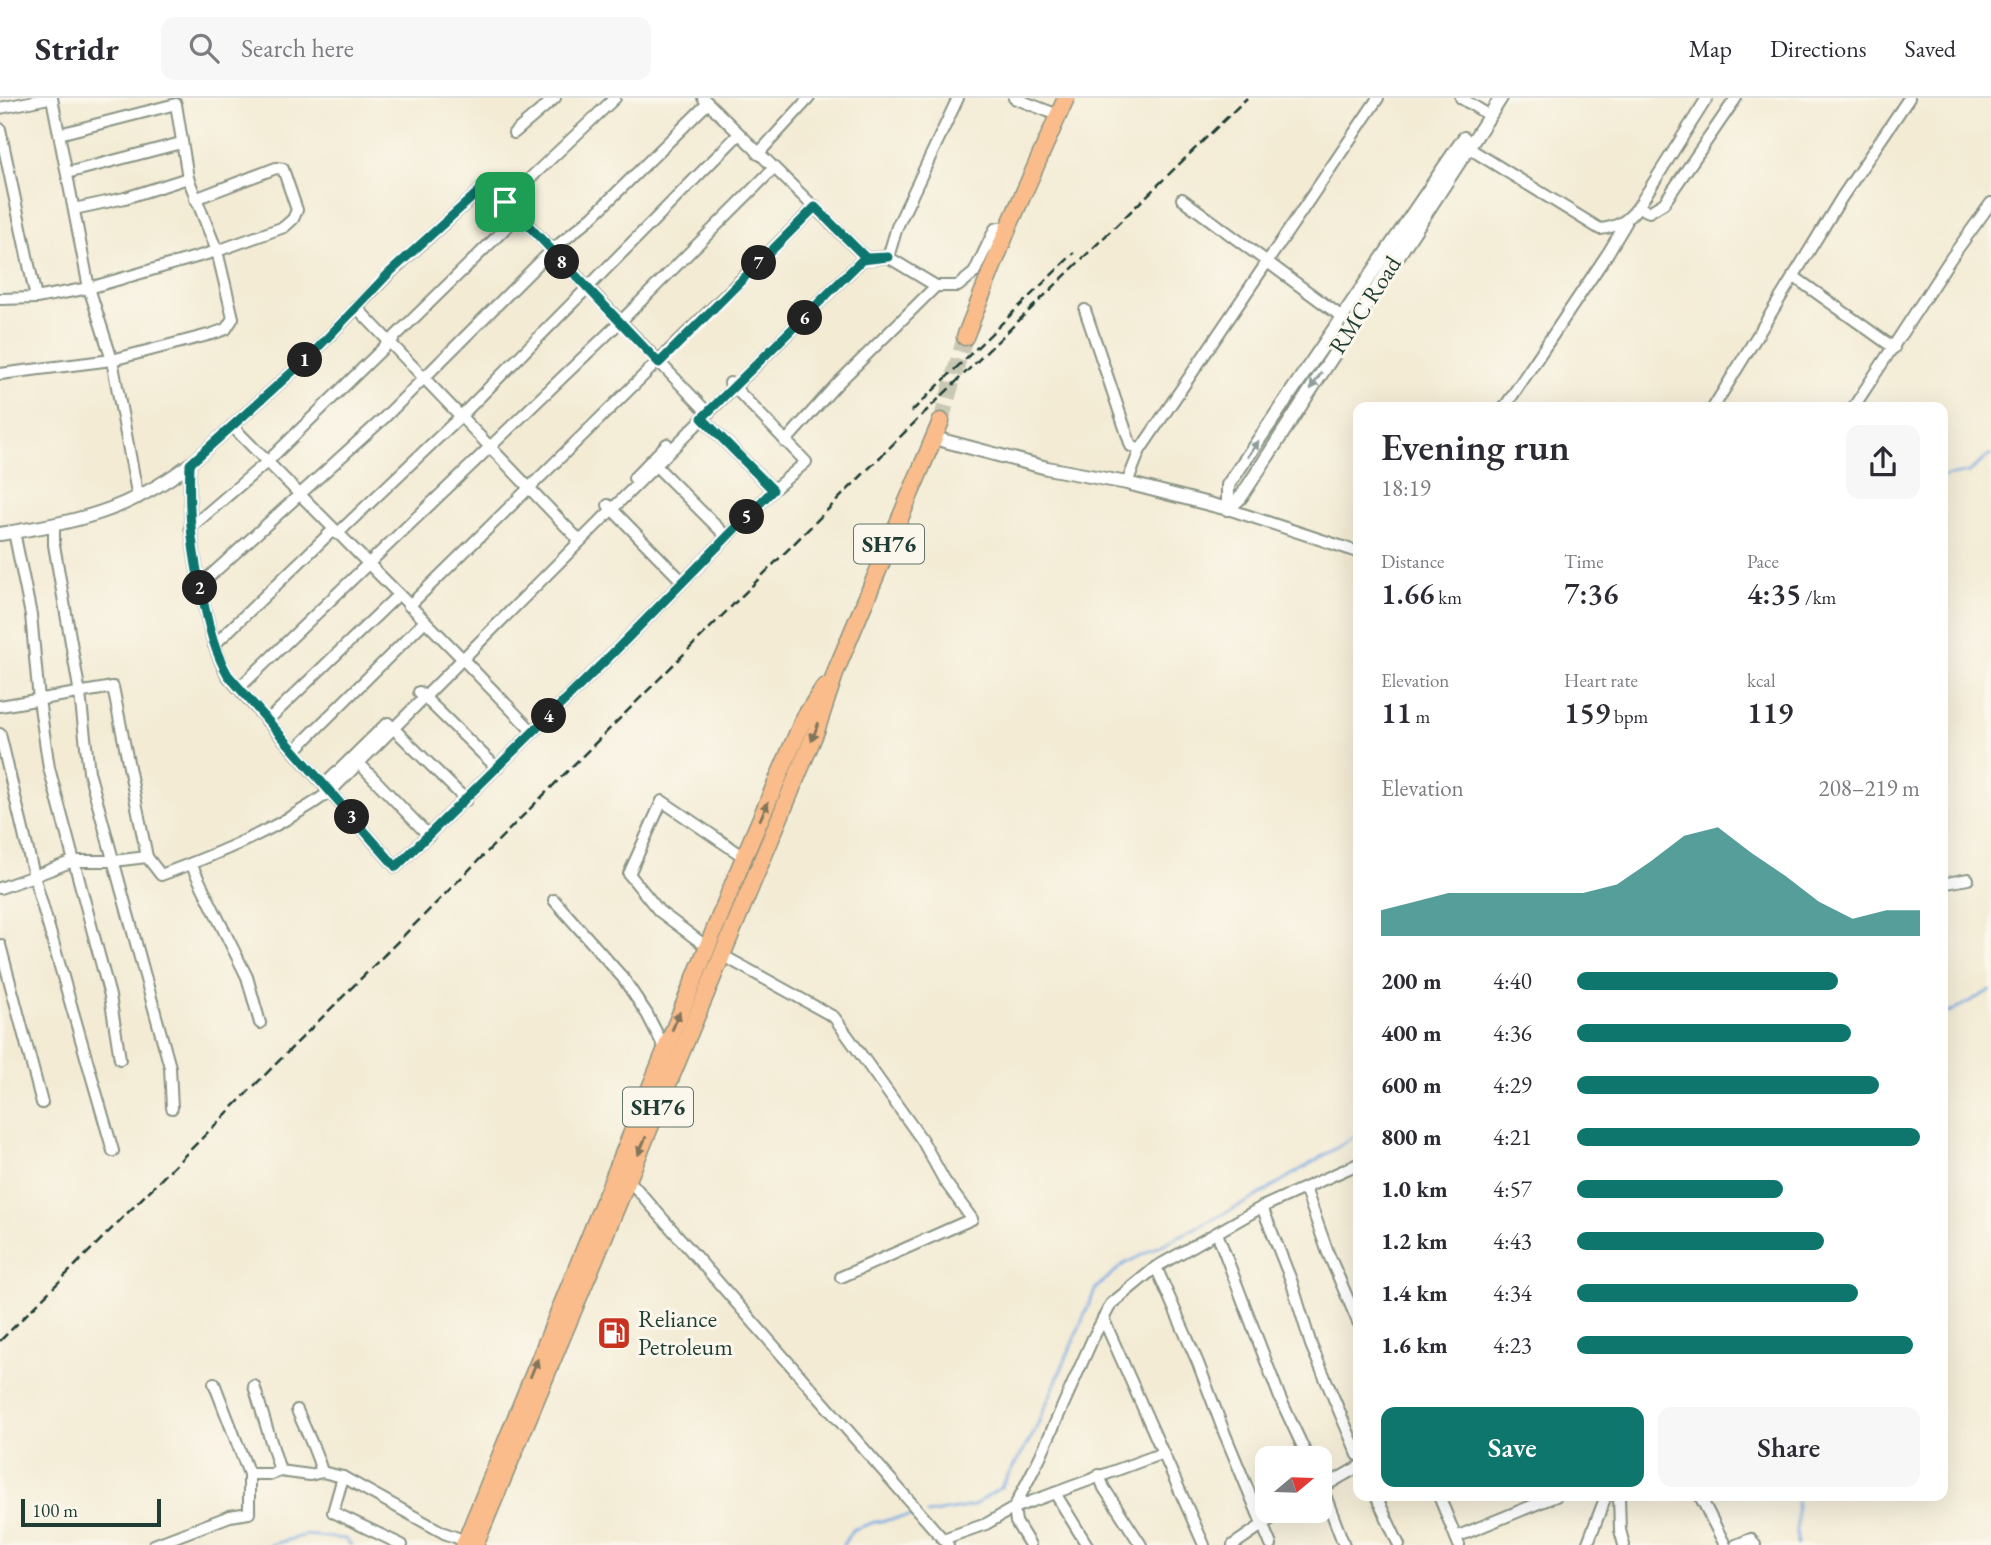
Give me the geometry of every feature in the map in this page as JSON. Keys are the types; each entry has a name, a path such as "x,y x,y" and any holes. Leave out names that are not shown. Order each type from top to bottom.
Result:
{"main road":[{"path":"965,337 1009,226 1066,98"},
{"name":"SH76","path":"621,1177 717,944 816,731 837,667 941,421"},
{"path":"468,1544 621,1177 665,1049 717,944 744,857 804,719 837,667"}],"street":[{"path":"0,108 50,98 89,288 112,360 138,498"},
{"path":"514,132 555,98"},
{"path":"505,202 615,98"},
{"path":"758,154 809,98"},
{"path":"888,257 897,227 958,98"},
{"path":"1014,98 1058,115"},
{"path":"1127,483 1140,450 1378,98"},
{"path":"1461,98 1482,111"},
{"name":"RMC Road","path":"1227,509 1228,485 1491,98"},
{"name":"RMC Road","path":"1227,509 1241,497 1501,98"},
{"path":"1508,402 1707,98"},
{"path":"1638,207 1649,212 1664,203 1736,98"},
{"path":"1720,402 1793,276 1909,98"},
{"path":"0,374 112,360 226,329 233,318 217,251 188,178 176,101 59,134"},
{"path":"200,585 299,497 424,378 551,251 592,217 705,101 866,258 888,257 936,286 958,286 974,273 995,229 1009,226"},
{"path":"0,129 36,298"},
{"path":"214,645 461,416 739,134"},
{"path":"67,173 181,144"},
{"path":"1468,147 1600,229 1615,227 1629,218"},
{"path":"0,299 36,298 89,288 217,251 284,227 293,219 297,210 284,169 276,168 195,199"},
{"path":"239,688 491,448 774,168"},
{"path":"74,209 125,198 188,178"},
{"path":"0,534 94,516 161,486 190,464 311,355 426,238 488,183 659,363 773,490"},
{"path":"1182,199 1342,317"},
{"path":"1857,402 1951,258 1991,203"},
{"path":"409,606 815,207"},
{"path":"190,528 266,463 517,216"},
{"path":"0,706 113,687 147,857 161,875 250,838 305,810 705,414 860,253"},
{"path":"732,385 862,260 888,257"},
{"path":"1793,276 1894,348"},
{"path":"785,442 836,385 936,286"},
{"path":"356,307 578,539"},
{"path":"1085,310 1131,446 1140,450"},
{"path":"190,464 190,528 200,585 214,645 228,675 396,867 466,800 773,490 806,462 732,385"},
{"path":"230,428 533,732"},
{"path":"934,438 1047,468 1127,483 1227,509 1353,550"},
{"path":"654,463 727,537"},
{"path":"610,507 682,581"},
{"path":"54,524 54,545 80,694 89,772 170,1067 172,1108"},
{"path":"14,532 31,615 49,768 110,996 120,1059"},
{"path":"396,596 409,606 423,623"},
{"path":"267,721 396,596"},
{"path":"294,751 423,623"},
{"path":"421,694 497,768"},
{"path":"390,725 466,800"},
{"path":"0,734 34,876 113,1151"},
{"path":"356,760 429,836"},
{"path":"744,857 662,801 629,874 659,911 834,1017 922,1140 944,1180 972,1219 841,1277"},
{"path":"0,887 73,861 113,861 147,857"},
{"path":"191,864 247,976 260,1023"},
{"path":"1948,883 1968,878"},
{"path":"554,900 624,978 648,1014 665,1049"},
{"path":"0,945 42,1103"},
{"path":"1030,1545 1016,1522 1014,1508 1111,1304 1156,1267 1262,1207 1353,1168"},
{"path":"621,1177 945,1542 1014,1508 1163,1453"},
{"path":"1305,1188 1328,1253 1353,1310"},
{"path":"1262,1207 1291,1280 1311,1345 1353,1443"},
{"path":"1217,1233 1280,1398 1302,1446"},
{"path":"1156,1267 1255,1504"},
{"path":"1104,1318 1204,1545"},
{"path":"154,1545 230,1516 249,1513 249,1475 214,1383"},
{"path":"254,1386 280,1471"},
{"path":"297,1410 307,1436 314,1444 323,1472"},
{"path":"1332,1480 1353,1470"},
{"path":"249,1475 280,1471 310,1475 323,1472 343,1477 468,1544"},
{"path":"1099,1475 1104,1488 1141,1545"},
{"path":"343,1477 333,1512 402,1545"},
{"path":"1055,1493 1087,1545"},
{"path":"1378,1501 1399,1545"},
{"path":"1441,1501 1457,1541 1545,1501"},
{"path":"1587,1545 1604,1501"},
{"path":"1619,1501 1620,1531 1624,1545"},
{"path":"1703,1501 1726,1545"},
{"path":"1332,1516 1344,1545"},
{"path":"1233,1545 1263,1523 1272,1545"},
{"path":"1613,1545 1620,1531"},
{"path":"1736,1545 1751,1539 1755,1545"}],"waterway":[{"path":"1948,476 1969,472 1991,454"},
{"path":"1948,1013 1991,990"},
{"path":"927,1514 973,1506 1001,1487 1034,1433 1096,1288 1124,1264 1249,1201 1353,1137"},
{"path":"1797,1501 1797,1545"},
{"path":"843,1545 852,1530 875,1522 917,1515"},
{"path":"270,1545 306,1535 345,1539 351,1545"}],"tunnel":[{"path":"941,421 965,337"}],"railway":[{"path":"0,1341 920,417 1247,98"},
{"path":"911,412 1074,253"}],"place":[{"name":"Reliance Petroleum","path":"614,1333"}],"route":[{"path":"488,183 505,202 659,363 815,207 866,258 888,257 862,260 702,418 773,490 616,650 396,867 228,675 215,652 194,561 188,512 190,464 311,355 388,274 477,192 488,183"}]}
